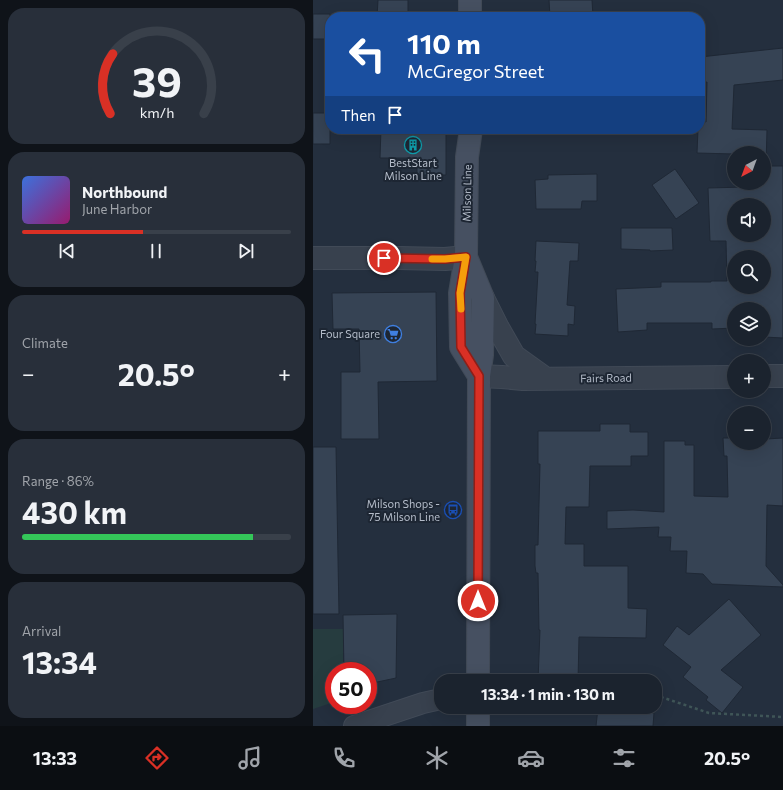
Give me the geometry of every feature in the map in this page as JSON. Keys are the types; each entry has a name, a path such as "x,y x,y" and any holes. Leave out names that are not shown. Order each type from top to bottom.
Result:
{"main road":[{"path":"470,0 470,12"},
{"name":"Milson Line","path":"470,134 467,157 466,257 460,293 461,347 479,376"},
{"name":"Milson Line","path":"466,257 483,298 482,355 479,376 478,674"},
{"path":"478,714 478,726"}],"street":[{"path":"313,258 445,259 466,257"},
{"path":"483,298 514,356 546,379"},
{"name":"Fairs Road","path":"479,376 523,380 727,377"},
{"path":"771,376 783,376"},
{"path":"354,726 434,701"}],"path":[{"path":"662,697 709,713 783,717"}],"green space":[{"path":"313,629 343,629 343,662 325,662 325,705 313,709"}],"building":[{"path":"378,0 408,0 408,12 377,12"},
{"path":"549,0 592,0 593,12 550,12"},
{"path":"313,14 325,14 325,39 313,39"},
{"path":"783,48 783,80 734,85 732,129 767,130 767,146 727,146 727,154 697,153 698,134 705,134 707,82 705,82 705,56"},
{"path":"313,113 325,113 325,134 330,134 330,144 313,144"},
{"name":"BestStart Milson Line","path":"381,134 446,134 446,175 417,175 417,158 380,158"},
{"path":"771,166 783,166 783,338 771,337 771,302 727,302 727,328 712,329 712,323 647,323 647,330 618,332 616,289 661,287 661,282 727,281 726,241 710,241 708,188 727,187 727,190 771,190"},
{"path":"675,169 699,203 676,219 652,185"},
{"path":"597,174 597,201 582,201 581,209 536,209 535,180 548,179 548,175"},
{"path":"621,228 672,228 673,250 650,251 621,249"},
{"path":"536,241 579,243 578,261 570,261 567,305 575,306 574,325 568,324 568,336 535,334 538,272 535,272"},
{"path":"436,292 437,381 378,382 379,439 341,439 341,372 360,372 359,329 333,329 332,293"},
{"path":"600,424 630,424 630,432 648,432 648,456 631,456 631,466 590,466 589,507 566,507 565,544 584,544 584,566 628,566 628,608 647,609 646,638 579,637 578,674 538,674 540,630 538,573 536,573 535,566 535,545 538,545 540,464 538,464 538,431 600,431"},
{"path":"723,438 727,438 727,450 771,450 771,439 783,438 783,506 767,505 766,566 783,585 783,587 712,584 703,574 686,573 687,551 670,551 671,537 658,537 659,527 607,529 607,511 633,510 664,512 664,441 685,441 685,445 694,445 694,496 728,497 727,456 724,456"},
{"path":"313,447 336,447 339,614 313,614"},
{"path":"729,599 761,635 721,670 743,687 722,713 706,700 708,697 683,677 691,667 663,645 677,626 689,635"},
{"path":"397,614 396,678 377,682 377,662 344,662 343,615"},
{"path":"597,714 654,714 653,726 596,726"}],"slow traffic":[{"path":"432,259 466,257 460,293 461,309"}],"place":[{"name":"BestStart Milson Line","path":"413,145"},
{"name":"Four Square","path":"393,334"},
{"name":"Milson Shops - 75 Milson Line","path":"453,510"}],"route":[{"path":"384,258 445,259 466,257 460,293 461,347 479,376 478,601"}]}
